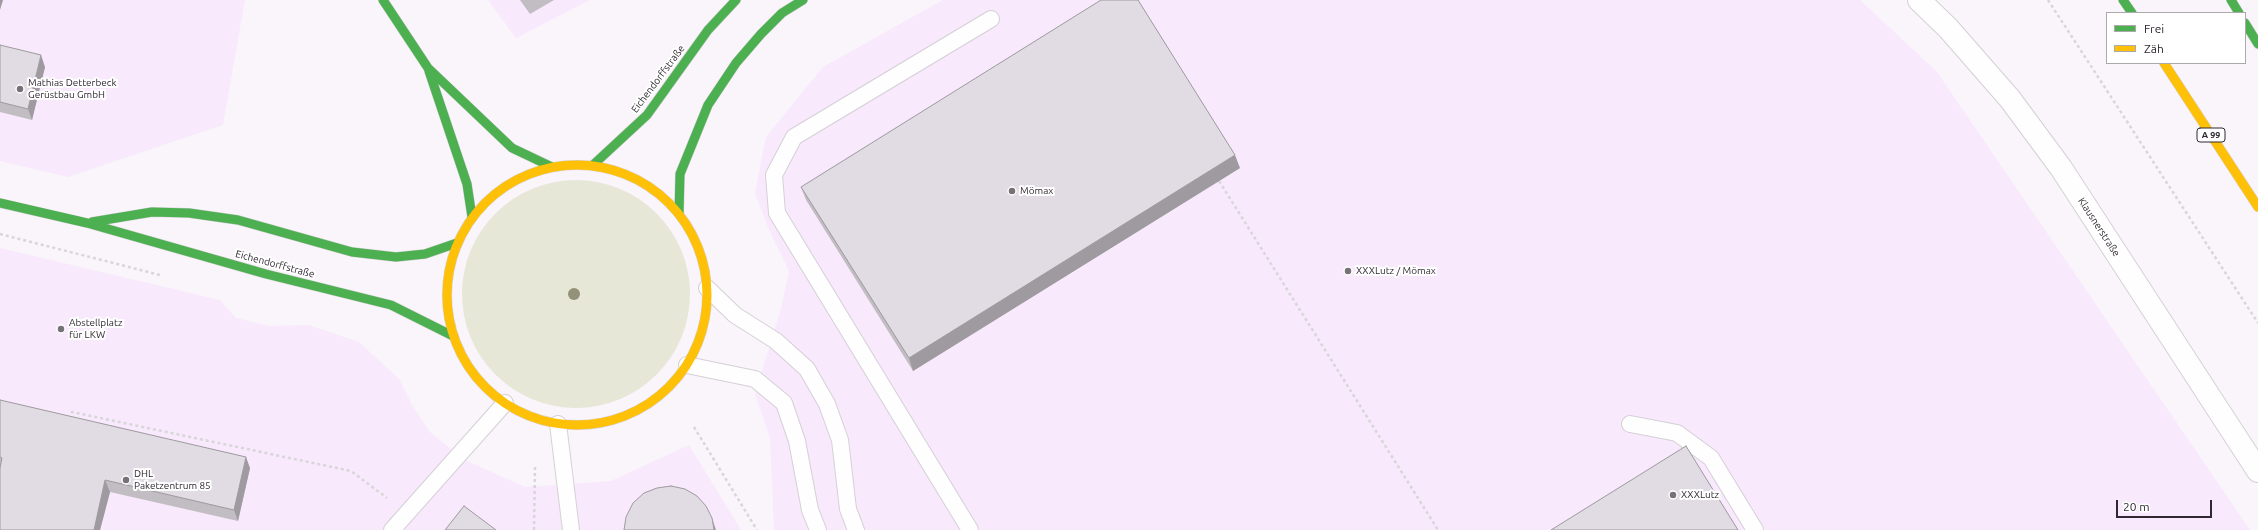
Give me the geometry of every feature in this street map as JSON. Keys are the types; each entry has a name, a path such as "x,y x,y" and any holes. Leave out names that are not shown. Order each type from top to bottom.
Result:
{"main road":[{"path":"383,0 428,68 512,148 552,167"},
{"name":"Eichendorffstraße","path":"592,165 647,115 708,30 736,0"},
{"path":"679,214 680,174 708,105 736,63 761,34 782,13 803,0"},
{"path":"2123,0 2131,12"},
{"path":"2230,0 2238,12"},
{"path":"2246,25 2258,44"},
{"name":"A 99","path":"2165,64 2258,207"},
{"path":"428,68 467,184 472,217"},
{"path":"592,165 617,171 641,181 662,196 679,214 699,249 705,268 707,308 703,328 687,365 673,384 656,399 636,411 598,424 558,424 519,412 490,393 468,367 453,336 448,318 447,280 457,243 472,217 500,191 521,177 552,167 592,165"},
{"name":"Eichendorffstraße","path":"0,203 88,223 266,274 391,305 422,319 453,336"},
{"name":"Eichendorffstraße","path":"88,223 152,212 190,213 238,220 352,252 396,257 425,254 457,243"}],"street":[{"name":"Klausnerstraße","path":"1919,0 1948,28 2010,99 2061,168 2258,471"}],"lane":[{"path":"970,530 777,213 774,175 794,137 991,19"},
{"path":"707,288 735,315 776,341 807,369 827,404 840,440 848,508 856,530"},
{"path":"687,365 755,379 784,403 797,441 810,510 818,530"},
{"path":"392,530 505,403"},
{"path":"558,424 571,530"},
{"path":"1630,424 1676,433 1711,458 1755,530"}],"path":[{"path":"2048,0 2258,323"},
{"path":"1219,181 1438,530"},
{"path":"68,426 72,412 351,471 407,513"},
{"path":"694,427 757,530"},
{"path":"534,530 535,467"}],"shaded area":[{"name":"Mathias Detterbeck Gerüstbau GmbH","path":"0,0 245,0 223,125 68,177 0,161"},
{"path":"488,0 590,0 516,38"},
{"path":"943,0 1860,0 1937,72 2250,530 774,530 770,438 755,394 781,309 789,271 767,225 755,193 766,137 823,67"},
{"path":"576,180 598,182 620,189 639,199 664,222 676,240 685,261 688,272 690,294 688,316 681,338 671,357 648,382 630,394 609,403 598,406 576,408 554,406 532,399 513,389 488,366 476,348 467,327 464,316 462,294 464,272 471,250 481,231 504,206 522,194 543,185 554,182"},
{"name":"DHL Paketzentrum 85","path":"0,248 220,300 236,318 269,326 309,325 359,342 399,379 412,405 430,432 463,459 525,487 611,481 689,445 741,530 0,530"}],"building":[{"name":"Mömax","path":"1101,0 1138,0 1235,155 909,358 801,187"},
{"name":"Mathias Detterbeck Gerüstbau GmbH","path":"0,45 41,55 28,109 0,102"},
{"name":"DHL Paketzentrum 85","path":"0,400 246,457 234,510 105,480 94,530 0,530 0,468 2,458 0,457"},
{"name":"XXXLutz","path":"1686,446 1738,530 1551,530"},
{"path":"671,486 685,489 697,496 706,506 712,518 714,530 624,530 626,517 633,503 644,493 657,488"},
{"path":"464,506 496,530 445,530"}],"traffic: fast":[{"path":"383,0 428,68 512,148 552,167"},
{"path":"593,165 647,115 708,30 736,0"},
{"path":"679,214 680,174 708,105 736,63 761,34 782,13 803,0"},
{"path":"2123,0 2131,12"},
{"path":"2231,0 2238,12"},
{"path":"2246,25 2258,44"},
{"path":"429,71 467,184 472,217"},
{"path":"0,203 87,223 266,274 391,305 453,336"},
{"path":"92,222 152,212 189,213 238,220 352,252 396,257 425,254 457,243"}],"traffic: slow":[{"path":"2165,64 2258,207"},
{"path":"577,165 602,167 638,180 660,194 678,212 697,245 705,270 707,295 705,320 692,356 678,378 660,396 627,415 602,423 577,425 552,423 516,410 494,396 476,378 457,345 449,320 447,295 449,270 462,234 476,212 494,194 527,175 552,167 577,165"}],"place":[{"name":"Mathias Detterbeck Gerüstbau GmbH","path":"20,89"},
{"name":"Mömax","path":"1012,191"},
{"name":"XXXLutz / Mömax","path":"1348,271"},
{"name":"Abstellplatz für LKW","path":"61,329"},
{"name":"DHL Paketzentrum 85","path":"126,480"},
{"name":"XXXLutz","path":"1673,495"}]}
